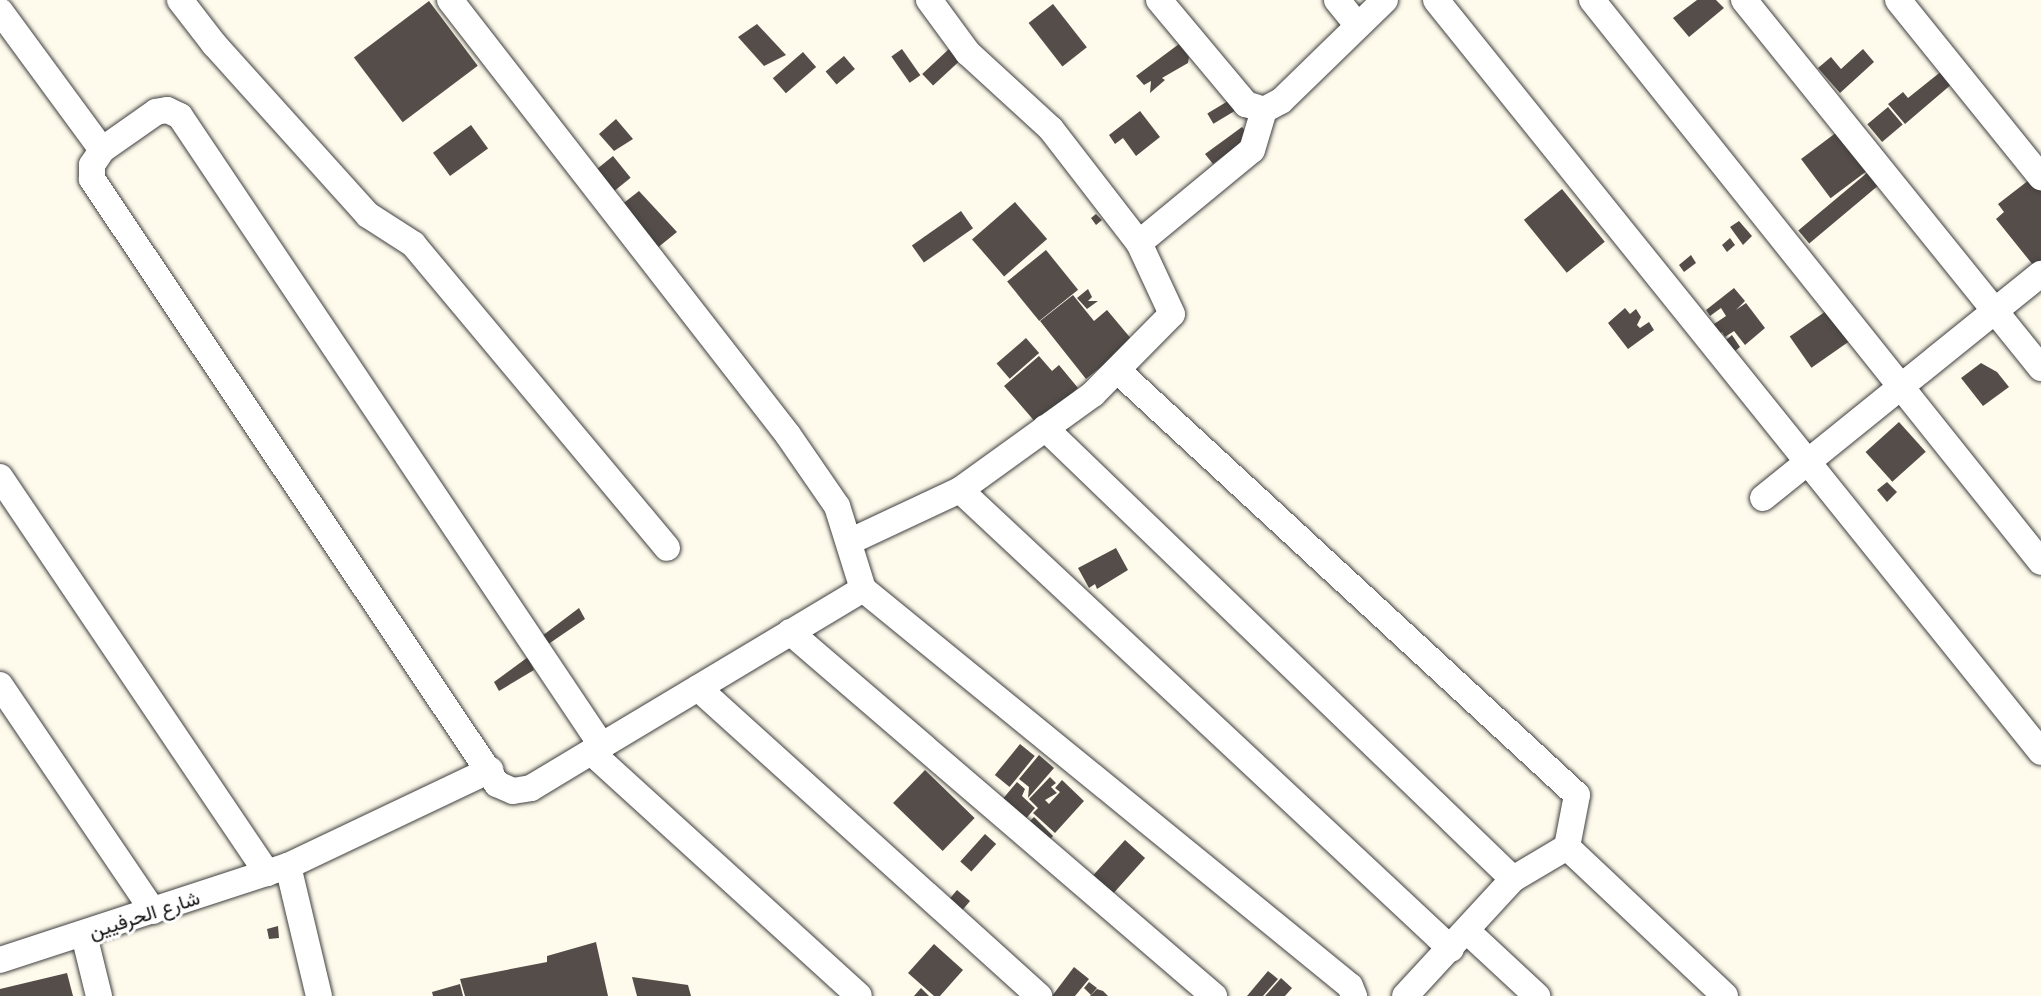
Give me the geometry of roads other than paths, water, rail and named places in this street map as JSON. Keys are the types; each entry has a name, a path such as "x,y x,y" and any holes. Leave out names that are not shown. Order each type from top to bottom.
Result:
{"street":[{"path":"180,0 214,44 368,215 413,244 668,548"},
{"path":"450,0 788,435 837,506 863,588 1350,986 1354,996"},
{"path":"849,542 960,490 1093,394 1172,314 1139,243 1051,129 968,53 929,0"},
{"path":"1159,0 1246,104 1264,110"},
{"path":"1337,0 1358,26"},
{"path":"1139,243 1252,150 1264,110 1281,101 1385,0"},
{"path":"1436,0 2041,752"},
{"path":"1592,0 2041,562"},
{"path":"1744,0 2041,368"},
{"path":"1898,0 2041,177"},
{"path":"0,11 102,150"},
{"path":"844,991 596,749 180,116 167,111 156,112 102,150 92,165 92,178 490,770 497,784 513,791 531,788 596,749 698,688 863,588"},
{"path":"1762,498 2041,274"},
{"path":"1117,370 1577,795 1567,847 1514,879 1405,996"},
{"path":"1046,428 1514,879"},
{"path":"0,477 277,870 319,996"},
{"path":"960,490 1459,940 1537,996"},
{"path":"790,632 1214,996"},
{"path":"698,688 1039,996"},
{"path":"4,697 153,911"},
{"name":"شارع الحرفيين","path":"0,960 277,870 490,770"},
{"path":"1567,847 1725,996"},
{"path":"84,934 99,996"}]}
